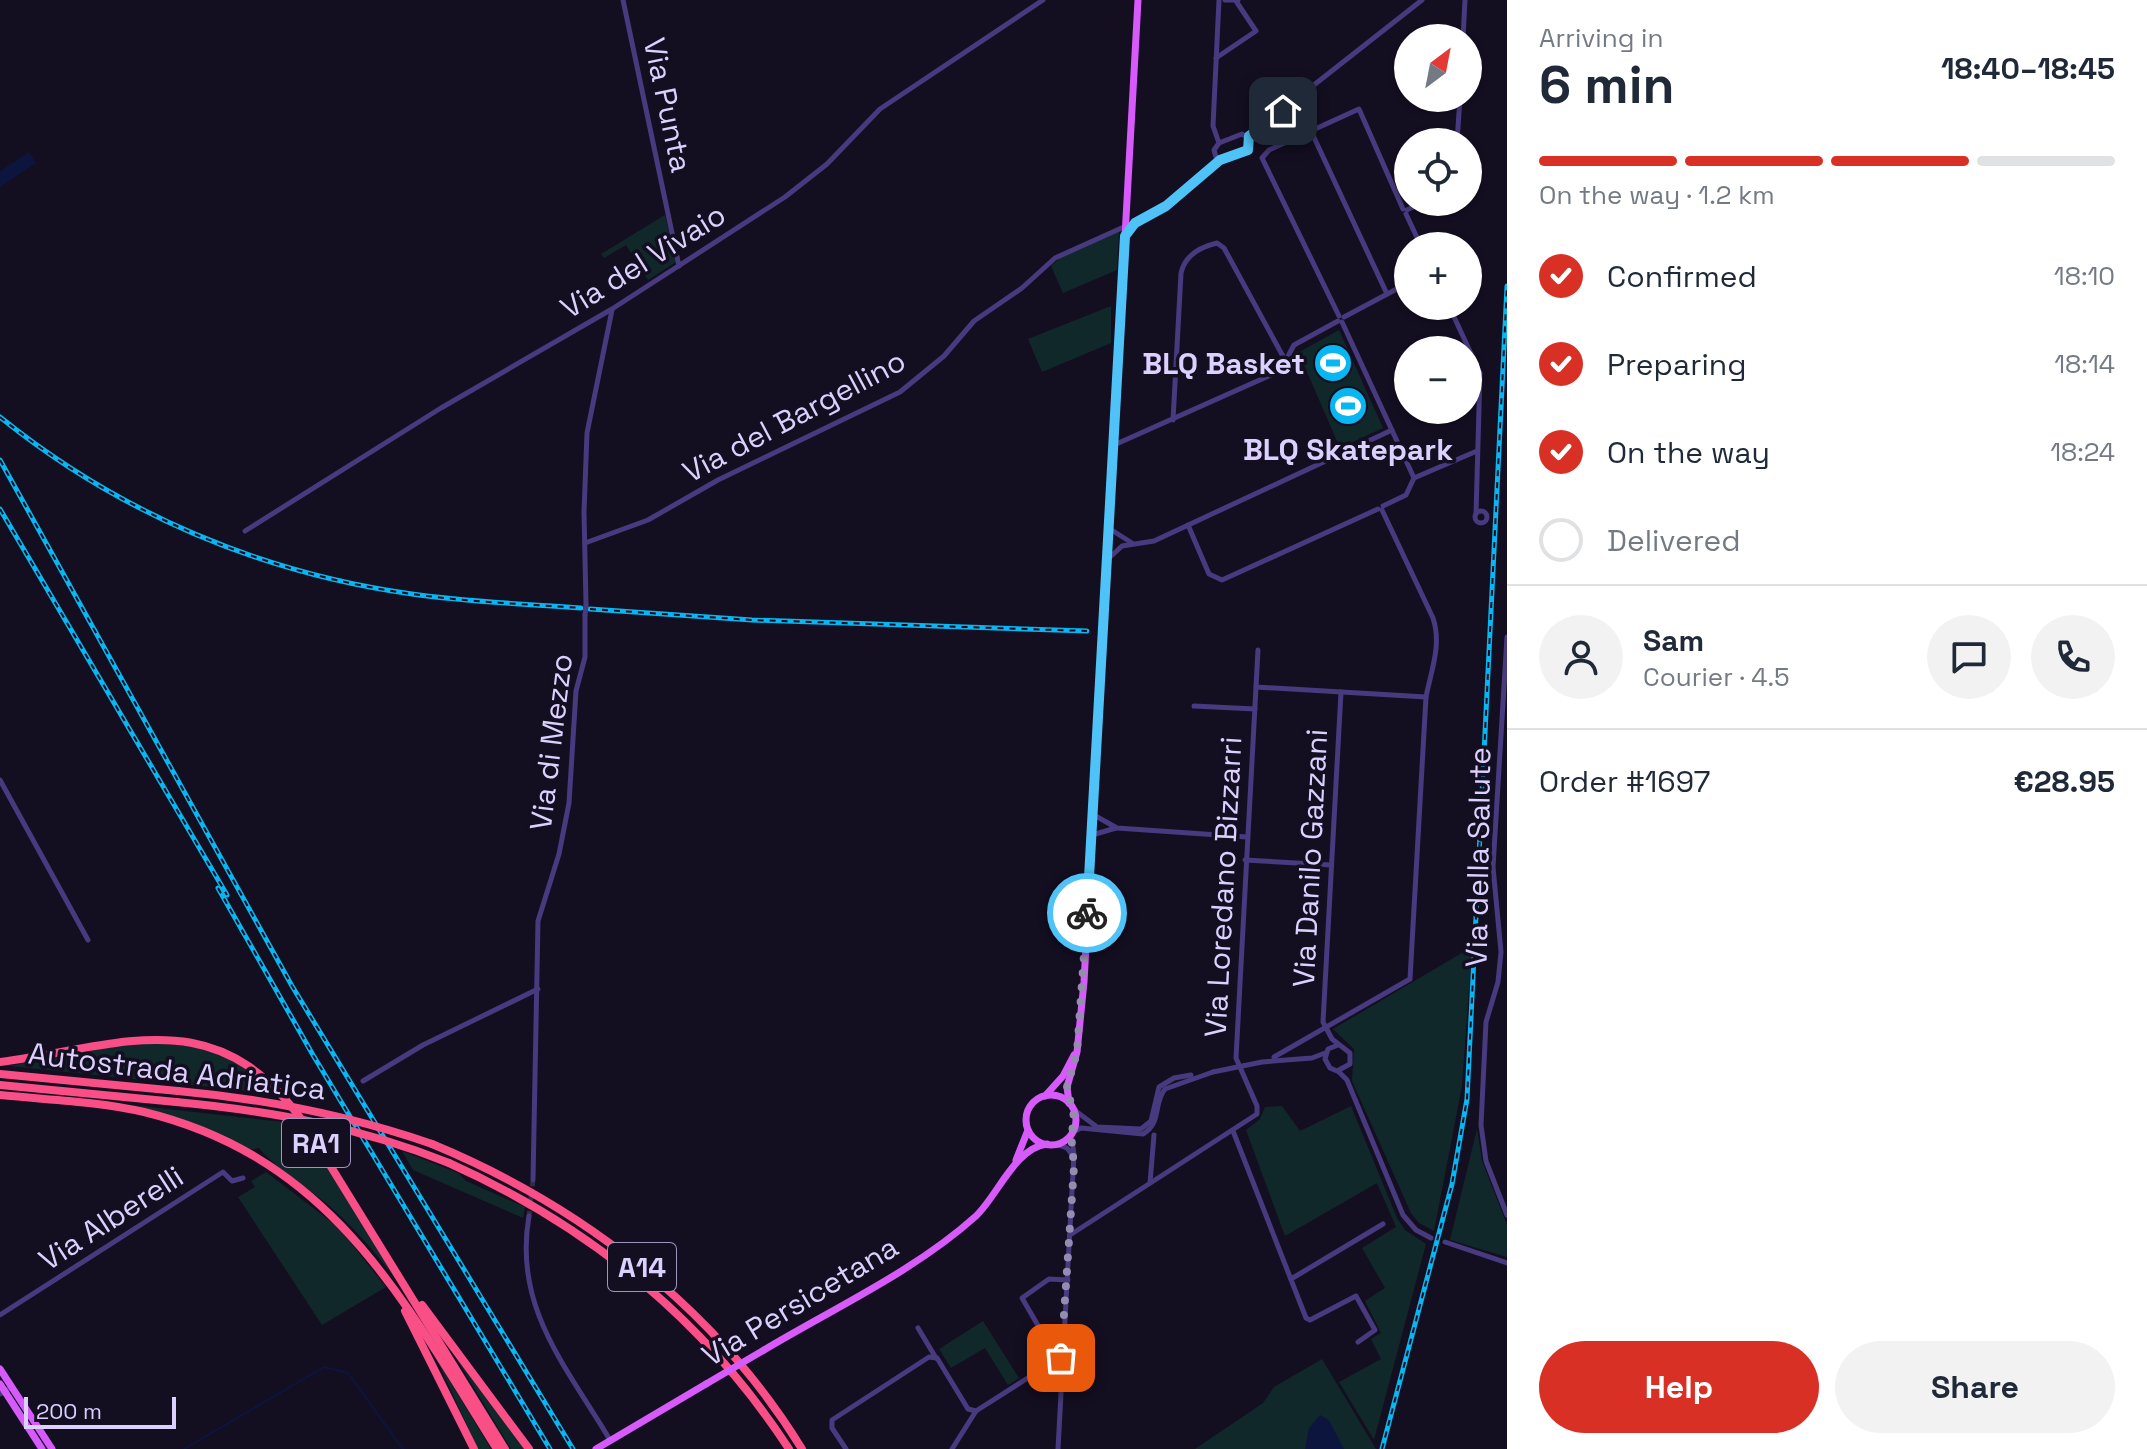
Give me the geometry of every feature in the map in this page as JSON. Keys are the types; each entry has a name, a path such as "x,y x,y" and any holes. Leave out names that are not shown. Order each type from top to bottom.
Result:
{"highway":[{"name":"RA1","path":"0,1059 133,1038 167,1038 213,1049 249,1067 290,1104 505,1449"},
{"name":"Autostrada Adriatica","path":"0,1074 298,1106 368,1122 432,1144 547,1200 636,1262 726,1348 802,1449"},
{"name":"Autostrada Adriatica","path":"0,1085 297,1116 390,1141 449,1163 560,1221 640,1280 722,1359 789,1449"},
{"name":"RA1","path":"0,1098 58,1101 146,1113 192,1128 237,1148 311,1197 374,1259 415,1317 497,1449"},
{"path":"374,1236 529,1449"},
{"path":"374,1259 404,1309 474,1449"}],"main road":[{"path":"1079,1041 1063,1076 1028,1110 1028,1130 1036,1139 1051,1144 1071,1133 1075,1121 1067,1087 1079,1041 1138,0"},
{"path":"1045,1096 1056,1096 1071,1106"},
{"name":"Via Persicetana","path":"1010,1173 1028,1130"},
{"name":"Via Persicetana","path":"596,1449 943,1242 984,1208 1027,1152 1051,1144"},
{"path":"0,1369 3,1388 42,1449"},
{"path":"3,1388 52,1449"}],"street":[{"name":"Via Punta","path":"623,0 679,266"},
{"name":"Via del Vivaio","path":"245,531 441,408 612,309 679,266 806,180 880,109 1043,0"},
{"path":"1216,58 1227,54 1256,31 1237,0 1222,0 1216,58 1213,126 1219,143"},
{"path":"1248,150 1249,136 1422,0"},
{"path":"1464,24 1465,0"},
{"path":"1262,158 1269,150 1359,109 1394,187"},
{"path":"1311,131 1387,294"},
{"path":"1220,160 1214,150 1219,143 1242,134 1249,136"},
{"path":"1125,236 1146,217 1177,198 1220,160 1248,150 1262,158 1414,478"},
{"path":"1127,207 1138,217 1146,217"},
{"name":"Via del Bargellino","path":"585,543 648,520 718,480 900,392 932,368 974,321 1022,288 1048,263 1064,252 1126,226"},
{"path":"1173,420 1181,273 1186,260 1199,250 1217,243 1224,248 1285,360"},
{"path":"1114,445 1280,371 1294,345 1394,290"},
{"name":"Via di Mezzo","path":"533,1180 538,921 559,854 569,803 576,691 585,657 589,415 612,309"},
{"path":"1455,320 1480,373 1476,514"},
{"path":"1108,559 1117,548 1154,541 1392,430"},
{"path":"1188,525 1209,574 1222,580 1380,510 1406,495 1414,478 1477,451"},
{"path":"1274,1057 1410,979 1426,697 1435,663 1435,626 1380,510"},
{"path":"1110,529 1117,537 1133,543"},
{"name":"Via della Salute","path":"1507,637 1493,867 1501,952 1486,1022 1481,1125 1484,1154 1507,1215"},
{"name":"Via Loredano Bizzarri","path":"1238,1067 1245,860 1258,650"},
{"path":"1256,687 1426,697"},
{"name":"Via Danilo Gazzani","path":"1324,1027 1341,692"},
{"name":"Via Loredano Bizzarri","path":"1194,706 1255,709"},
{"path":"0,780 88,940"},
{"path":"1091,814 1117,828"},
{"path":"1090,836 1117,828 1247,837"},
{"path":"1245,860 1331,865"},
{"path":"363,1081 423,1045 538,989"},
{"path":"1324,1027 1329,1036 1350,1053 1347,1080"},
{"path":"1327,1065 1329,1036"},
{"path":"1071,1106 1097,1127 1141,1129 1151,1121 1155,1095 1164,1083 1174,1078 1312,1058 1338,1045"},
{"path":"1312,1058 1347,1080 1403,1215 1416,1230 1431,1238"},
{"path":"1337,1071 1350,1064"},
{"path":"1070,1235 1254,1118 1258,1110 1238,1067"},
{"path":"1059,1448 1060,1371 1074,1155 1071,1133 1081,1128 1143,1134 1154,1124 1165,1089 1213,1072"},
{"path":"1233,1131 1308,1319 1351,1296 1358,1297 1375,1330 1358,1342"},
{"path":"1150,1184 1154,1135"},
{"path":"1051,1144 1067,1148 1074,1155"},
{"name":"Via Alberelli","path":"0,1315 223,1172 232,1181 243,1178"},
{"path":"529,1216 526,1274 535,1311 610,1440"},
{"path":"1291,1279 1383,1224"},
{"path":"1445,1242 1506,1261"},
{"path":"1053,1361 1054,1353 1022,1298 1049,1279 1068,1280"},
{"path":"918,1328 933,1358 968,1409 976,1411"},
{"path":"846,1449 832,1428 832,1420 933,1358"},
{"path":"952,1449 976,1411 1061,1358"},
{"path":"1045,1367 1052,1365 1060,1371"}],"green space":[{"path":"665,215 676,262 648,280 626,245 604,258 601,254"},
{"path":"1119,231 1117,270 1063,293 1051,266 1063,255"},
{"path":"1111,306 1111,343 1042,372 1028,339"},
{"name":"BLQ Skatepark","path":"1339,330 1383,428 1340,448 1304,365 1299,367 1294,355"},
{"path":"1472,947 1462,1086 1434,1231 1419,1223 1411,1213 1352,1081 1354,1049 1333,1029"},
{"path":"134,1041 198,1047 232,1059 278,1094 10,1066"},
{"path":"132,1105 301,1124 401,1287 347,1222 259,1148 250,1150 195,1125"},
{"path":"1282,1106 1300,1131 1351,1106 1397,1218 1405,1230 1426,1244 1374,1440 1339,1382 1381,1359 1371,1339 1381,1333 1365,1301 1385,1288 1362,1248 1396,1227 1377,1183 1285,1236 1246,1130 1260,1119 1265,1107"},
{"path":"1477,1129 1482,1161 1507,1225 1507,1257 1450,1240"},
{"path":"402,1151 458,1173 466,1181 525,1207 523,1218 413,1170"},
{"path":"266,1172 338,1227 386,1287 322,1325 238,1197 255,1187 251,1181"},
{"path":"983,1321 1019,1378 1008,1385 985,1348 951,1368 939,1349"},
{"path":"450,1348 527,1449 511,1449"},
{"path":"1322,1359 1376,1449 1195,1449 1263,1403 1274,1387"},
{"path":"437,1360 491,1449 478,1449"}],"water":[{"path":"29,152 36,163 0,187 0,171"},
{"path":"1320,1415 1329,1420 1344,1449 1305,1449 1309,1428"}],"waterway":[{"path":"184,1449 324,1367 348,1373 403,1449"}],"tunnel":[{"path":"529,1216 533,1180"}],"railway":[{"path":"1382,1449 1452,1184 1467,1099 1507,286"},
{"path":"0,417 93,482 143,510 247,554 301,571 412,594 581,608"},
{"path":"0,460 292,986 573,1449"},
{"path":"0,509 227,895"},
{"path":"590,609 752,620 1087,631"},
{"path":"218,888 313,1055 550,1449"}],"way so far":[{"path":"1061,1358 1074,1167 1071,1133 1075,1125 1067,1087 1077,1052 1082,1012 1087,913"}],"place":[{"name":"BLQ Basket","path":"1333,363"},
{"name":"BLQ Skatepark","path":"1348,406"}],"route":[{"path":"1087,913 1125,236 1135,223 1166,206 1220,160 1248,150 1251,145 1249,136 1283,111"}]}
